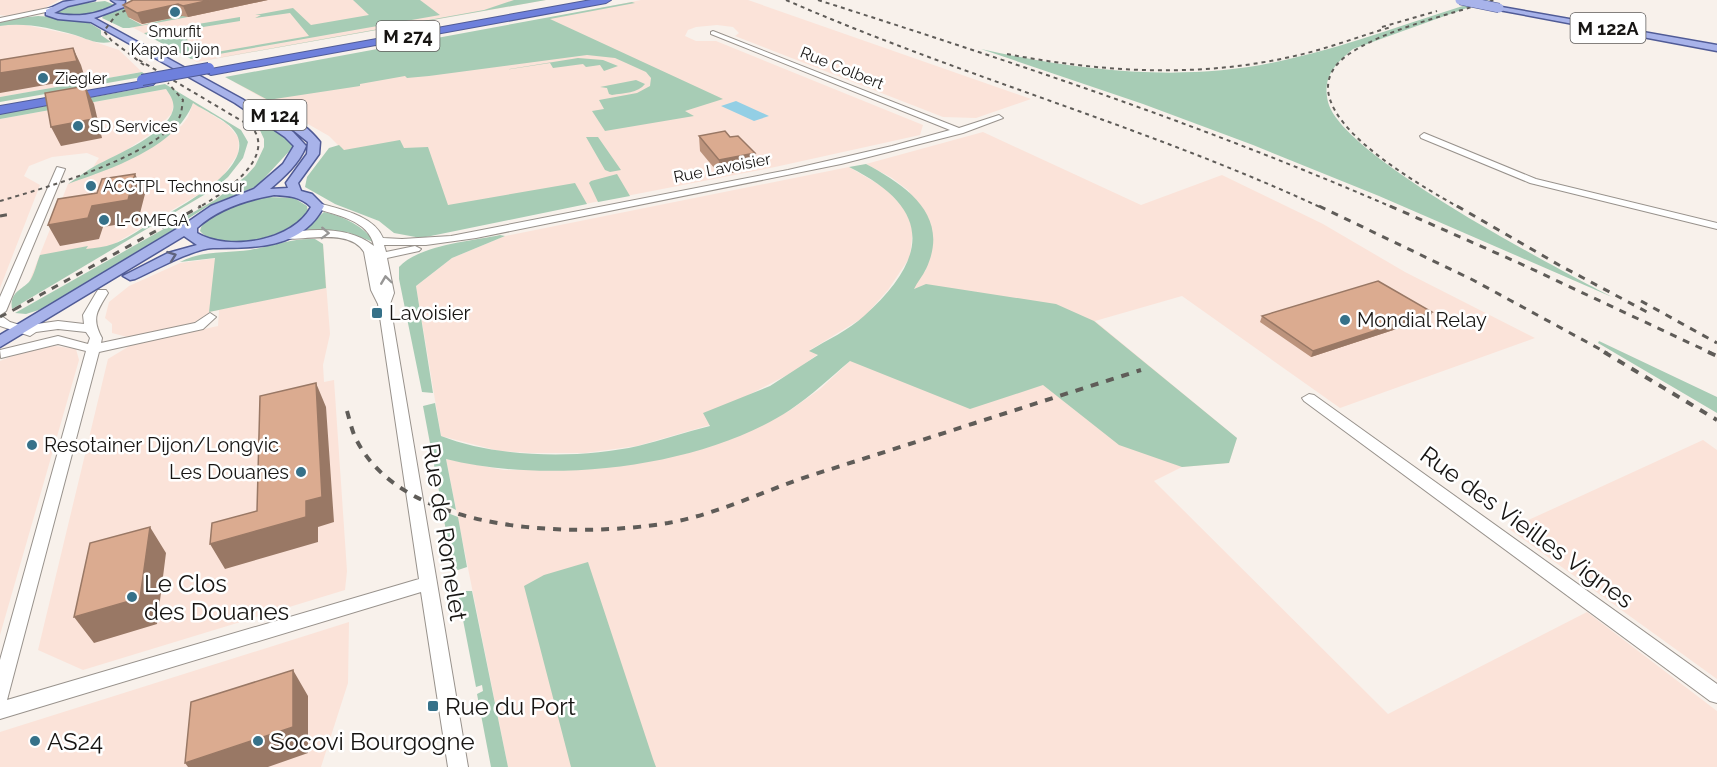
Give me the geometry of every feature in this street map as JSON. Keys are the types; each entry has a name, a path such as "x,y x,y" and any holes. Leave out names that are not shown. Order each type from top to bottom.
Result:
{"highway":[{"name":"M 274","path":"0,108 587,0"},
{"name":"M 274","path":"210,70 606,0"}],"main road":[{"path":"52,12 69,2 91,0"},
{"name":"M 122A","path":"1460,0 1717,47"},
{"name":"M 122A","path":"1473,0 1502,7"},
{"path":"52,12 77,17 104,12 118,7 122,1"},
{"name":"M 124","path":"104,12 99,18 288,121 309,136 314,142 313,154 292,183 296,194"},
{"name":"M 124","path":"77,17 93,20 265,117 295,139 300,146 299,151 264,187 249,196"},
{"path":"0,350 154,263 210,246 244,245 282,236 310,221 317,213 318,206 315,200 296,194 249,196 211,209 190,227 35,330"},
{"path":"190,227 190,235 196,242 210,246"}],"street":[{"path":"0,20 52,12"},
{"name":"Rue Colbert","path":"712,33 960,131"},
{"name":"Rue Lavoisier","path":"380,242 402,244 449,238 878,154 999,118"},
{"path":"1424,136 1533,180 1717,226"},
{"path":"0,311 60,169"},
{"path":"318,206 355,218 374,231 380,242"},
{"path":"282,236 333,233 357,239 382,256"},
{"name":"Rue Lavoisier","path":"382,256 449,238"},
{"name":"Rue de Romelet","path":"380,242 388,293 384,304"},
{"name":"Rue de Romelet","path":"366,245 370,252 378,296 384,304 458,767"},
{"path":"0,695 96,338 91,329 89,315 102,293"},
{"path":"0,319 6,325 35,330 58,340 93,349 199,326 210,317"},
{"path":"35,330 68,325 91,329"},
{"path":"0,350 58,340"},
{"name":"Rue des Vieilles Vignes","path":"1309,398 1717,695"},
{"path":"0,711 428,583"}],"shaded area":[{"path":"0,0 59,0 45,8 7,16 0,15"},
{"path":"153,0 546,0 197,62 117,19"},
{"path":"641,0 748,0 1031,99 976,118 943,117 735,36 739,33 733,27 717,25 696,27 688,30 685,36 696,41 716,41 923,125 920,135 775,167 441,232 357,164 329,136 234,82 406,49 416,44"},
{"path":"16,23 74,35 119,50 142,72 0,97 0,26"},
{"path":"166,89 174,102 172,113 155,131 125,151 93,167 99,158 87,153 52,157 29,166 24,176 40,185 0,288 0,119"},
{"path":"193,103 227,124 239,138 238,154 221,179 114,244 29,282 68,184 162,141 182,125"},
{"path":"983,132 1141,205 1222,175 1323,224 1405,272 1535,338 1340,408 1182,296 1095,321 1237,438 1229,463 1182,467 1154,481 1388,714 1587,612 1717,711 1717,767 508,767 446,459 504,470 574,470 646,462 687,453 729,439 789,411 820,389 850,361 926,270 909,191 892,178 866,164"},
{"path":"849,167 885,188 905,209 913,228 910,257 888,290 864,317 810,350 818,354 795,371 739,400 704,413 710,425 637,446 585,453 531,453 499,451 441,436 416,286 452,258 505,236"},
{"path":"323,244 330,334 323,365 324,382 334,380 347,571 345,590 83,670 38,650 108,359 131,345 218,326 219,310 210,312 189,326 131,338 112,333 112,324 105,318 109,302 129,286 180,263"},
{"path":"56,346 76,349 79,360 0,635 0,361 27,350"},
{"path":"1703,440 1717,450 1717,679 1509,529"},
{"path":"349,622 348,683 321,767 0,767 0,732"}],"green space":[{"path":"132,0 167,0 129,18 142,25 184,15 188,17 129,28 123,28 102,18 105,14"},
{"path":"353,0 420,0 440,15 191,59 152,38 185,33 193,56 309,36 290,13 255,18 261,15 255,15 293,8 311,25 369,15"},
{"path":"514,0 546,0 201,61 484,10"},
{"path":"1482,0 1489,0 1353,49 1336,66 1329,78 1328,102 1342,125 1370,151 1409,180 1501,237 1612,297 1379,196 1253,145 1143,104 981,49 1057,63 1135,72 1213,71 1251,67 1314,53"},
{"path":"105,1 115,5 109,9 86,15 69,16 55,13 67,5"},
{"path":"635,3 550,19 723,99 685,111 694,116 605,131 592,111 604,109 599,100 637,93 650,86 651,78 646,72 615,58 587,55 429,76 407,78 405,76 360,84 360,86 268,100 225,77"},
{"path":"38,16 83,19 101,30 101,35 111,42 97,42 38,26 0,26 0,20"},
{"path":"240,17 240,21 148,36 144,33"},
{"path":"578,58 603,60 618,66 604,71 600,65 586,67 583,64 553,68 550,63 491,72"},
{"path":"142,72 147,76 0,102 0,97"},
{"path":"636,80 645,84 635,91 626,93 612,95 609,94 607,88 600,87"},
{"path":"165,84 241,130 248,142 243,158 228,177 214,189 12,309 12,299 31,279 40,255 88,246 86,249 103,247 123,240 208,188 234,162 239,149 237,135 229,125 193,103 184,119 172,133 157,144 122,164 68,184 95,166 139,143 161,127 169,119 173,110 172,99 166,89 0,119 0,114"},
{"path":"247,111 285,136 294,146 257,186 208,206 186,220 179,228 45,308 26,314 15,313 215,200 246,176 255,166 264,147 264,139 258,126 245,112"},
{"path":"586,137 598,137 621,170 610,172 605,170"},
{"path":"400,140 404,148 428,147 448,205 575,183 587,204 421,238 394,233 379,221 335,204 305,187 307,177 329,148 339,145 344,150"},
{"path":"866,164 910,193 929,218 933,233 932,250 926,269 914,289 926,284 1056,304 1094,321 1237,438 1229,463 1182,467 1119,445 1043,385 970,409 850,361 790,410 754,430 713,446 669,458 623,466 576,470 486,467 446,459 456,510 441,502 423,406 435,403 441,436 487,449 539,454 615,450 710,426 703,413 770,386 818,355 809,351 864,316 886,294 901,274 910,254 912,235 908,217 896,199 876,183 849,167"},
{"path":"617,174 630,196 598,202 589,183"},
{"path":"268,197 294,198 307,206 308,212 300,221 287,229 255,240 223,242 209,238 200,231 204,223 218,211 239,203"},
{"path":"324,212 353,223 376,243 347,232 303,231"},
{"path":"500,235 505,236 452,258 416,286 433,393 422,392 399,279 399,267 419,254 432,249"},
{"path":"315,239 323,244 326,288 209,312 215,258 180,262 204,254 250,250 290,241"},
{"path":"1599,341 1717,397 1717,413 1598,343"},
{"path":"445,512 458,517 467,567 455,571 443,516"},
{"path":"588,562 656,767 571,767 524,586 544,575"},
{"path":"472,591 508,767 491,767 477,694 483,691 482,685 476,687 458,594"}],"water":[{"path":"736,101 769,116 754,121 721,106"}],"building":[{"path":"133,0 210,0 137,13 123,5"},
{"path":"73,48 77,61 0,73 0,60"},
{"path":"85,86 93,119 51,127 45,93"},
{"path":"725,131 730,137 738,136 755,153 719,160 699,136"},
{"path":"135,174 128,200 92,206 88,218 48,225 58,199 97,193 102,179"},
{"name":"Mondial Relay","path":"1378,281 1432,312 1313,351 1262,316"},
{"path":"316,383 322,497 306,501 306,517 210,544 212,523 257,511 260,396"},
{"path":"150,527 140,598 74,617 90,543"},
{"path":"293,670 293,727 185,763 191,702"}],"railway":[{"path":"144,65 111,40 104,31 116,15 147,0"},
{"path":"786,0 920,54 1190,152 1322,208"},
{"path":"818,0 1109,96 1181,122 1394,208"},
{"path":"1460,208 1390,165 1364,144 1343,122 1330,100 1330,78 1345,57 1378,38 1494,0"},
{"path":"1382,27 1437,11"},
{"path":"1007,54 1113,68 1148,70 1219,68 1255,64 1303,54 1391,27"},
{"path":"139,60 252,127 258,139 257,151 252,163 243,174 232,185 198,208"},
{"path":"0,201 97,169 146,146 166,132 179,118 183,100 168,83"},
{"path":"15,309 201,206"},
{"path":"1319,206 1473,280 1607,353"},
{"path":"1390,206 1519,263 1711,353"},
{"path":"1457,206 1559,265 1647,312"},
{"path":"0,216 12,214"},
{"path":"1641,301 1717,343"},
{"path":"0,317 23,305"},
{"path":"1604,352 1717,420"},
{"path":"1708,352 1717,356"},
{"path":"347,411 357,441 381,472 413,496 453,512 497,523 588,530 631,528 668,523 704,514 809,476 1141,370"}],"place":[{"name":"Smurfit Kappa Dijon","path":"175,12"},
{"name":"Ziegler","path":"43,78"},
{"name":"SD Services","path":"78,126"},
{"name":"ACCTPL Technosur","path":"91,186"},
{"name":"L-OMEGA","path":"104,220"},
{"name":"Lavoisier","path":"377,313"},
{"name":"Mondial Relay","path":"1345,320"},
{"name":"Resotainer Dijon/Longvic","path":"32,445"},
{"name":"Les Douanes","path":"301,472"},
{"name":"Le Clos des Douanes","path":"132,597"},
{"name":"Rue du Port","path":"433,706"},
{"name":"AS24","path":"35,741"},
{"name":"Socovi Bourgogne","path":"258,741"}]}
